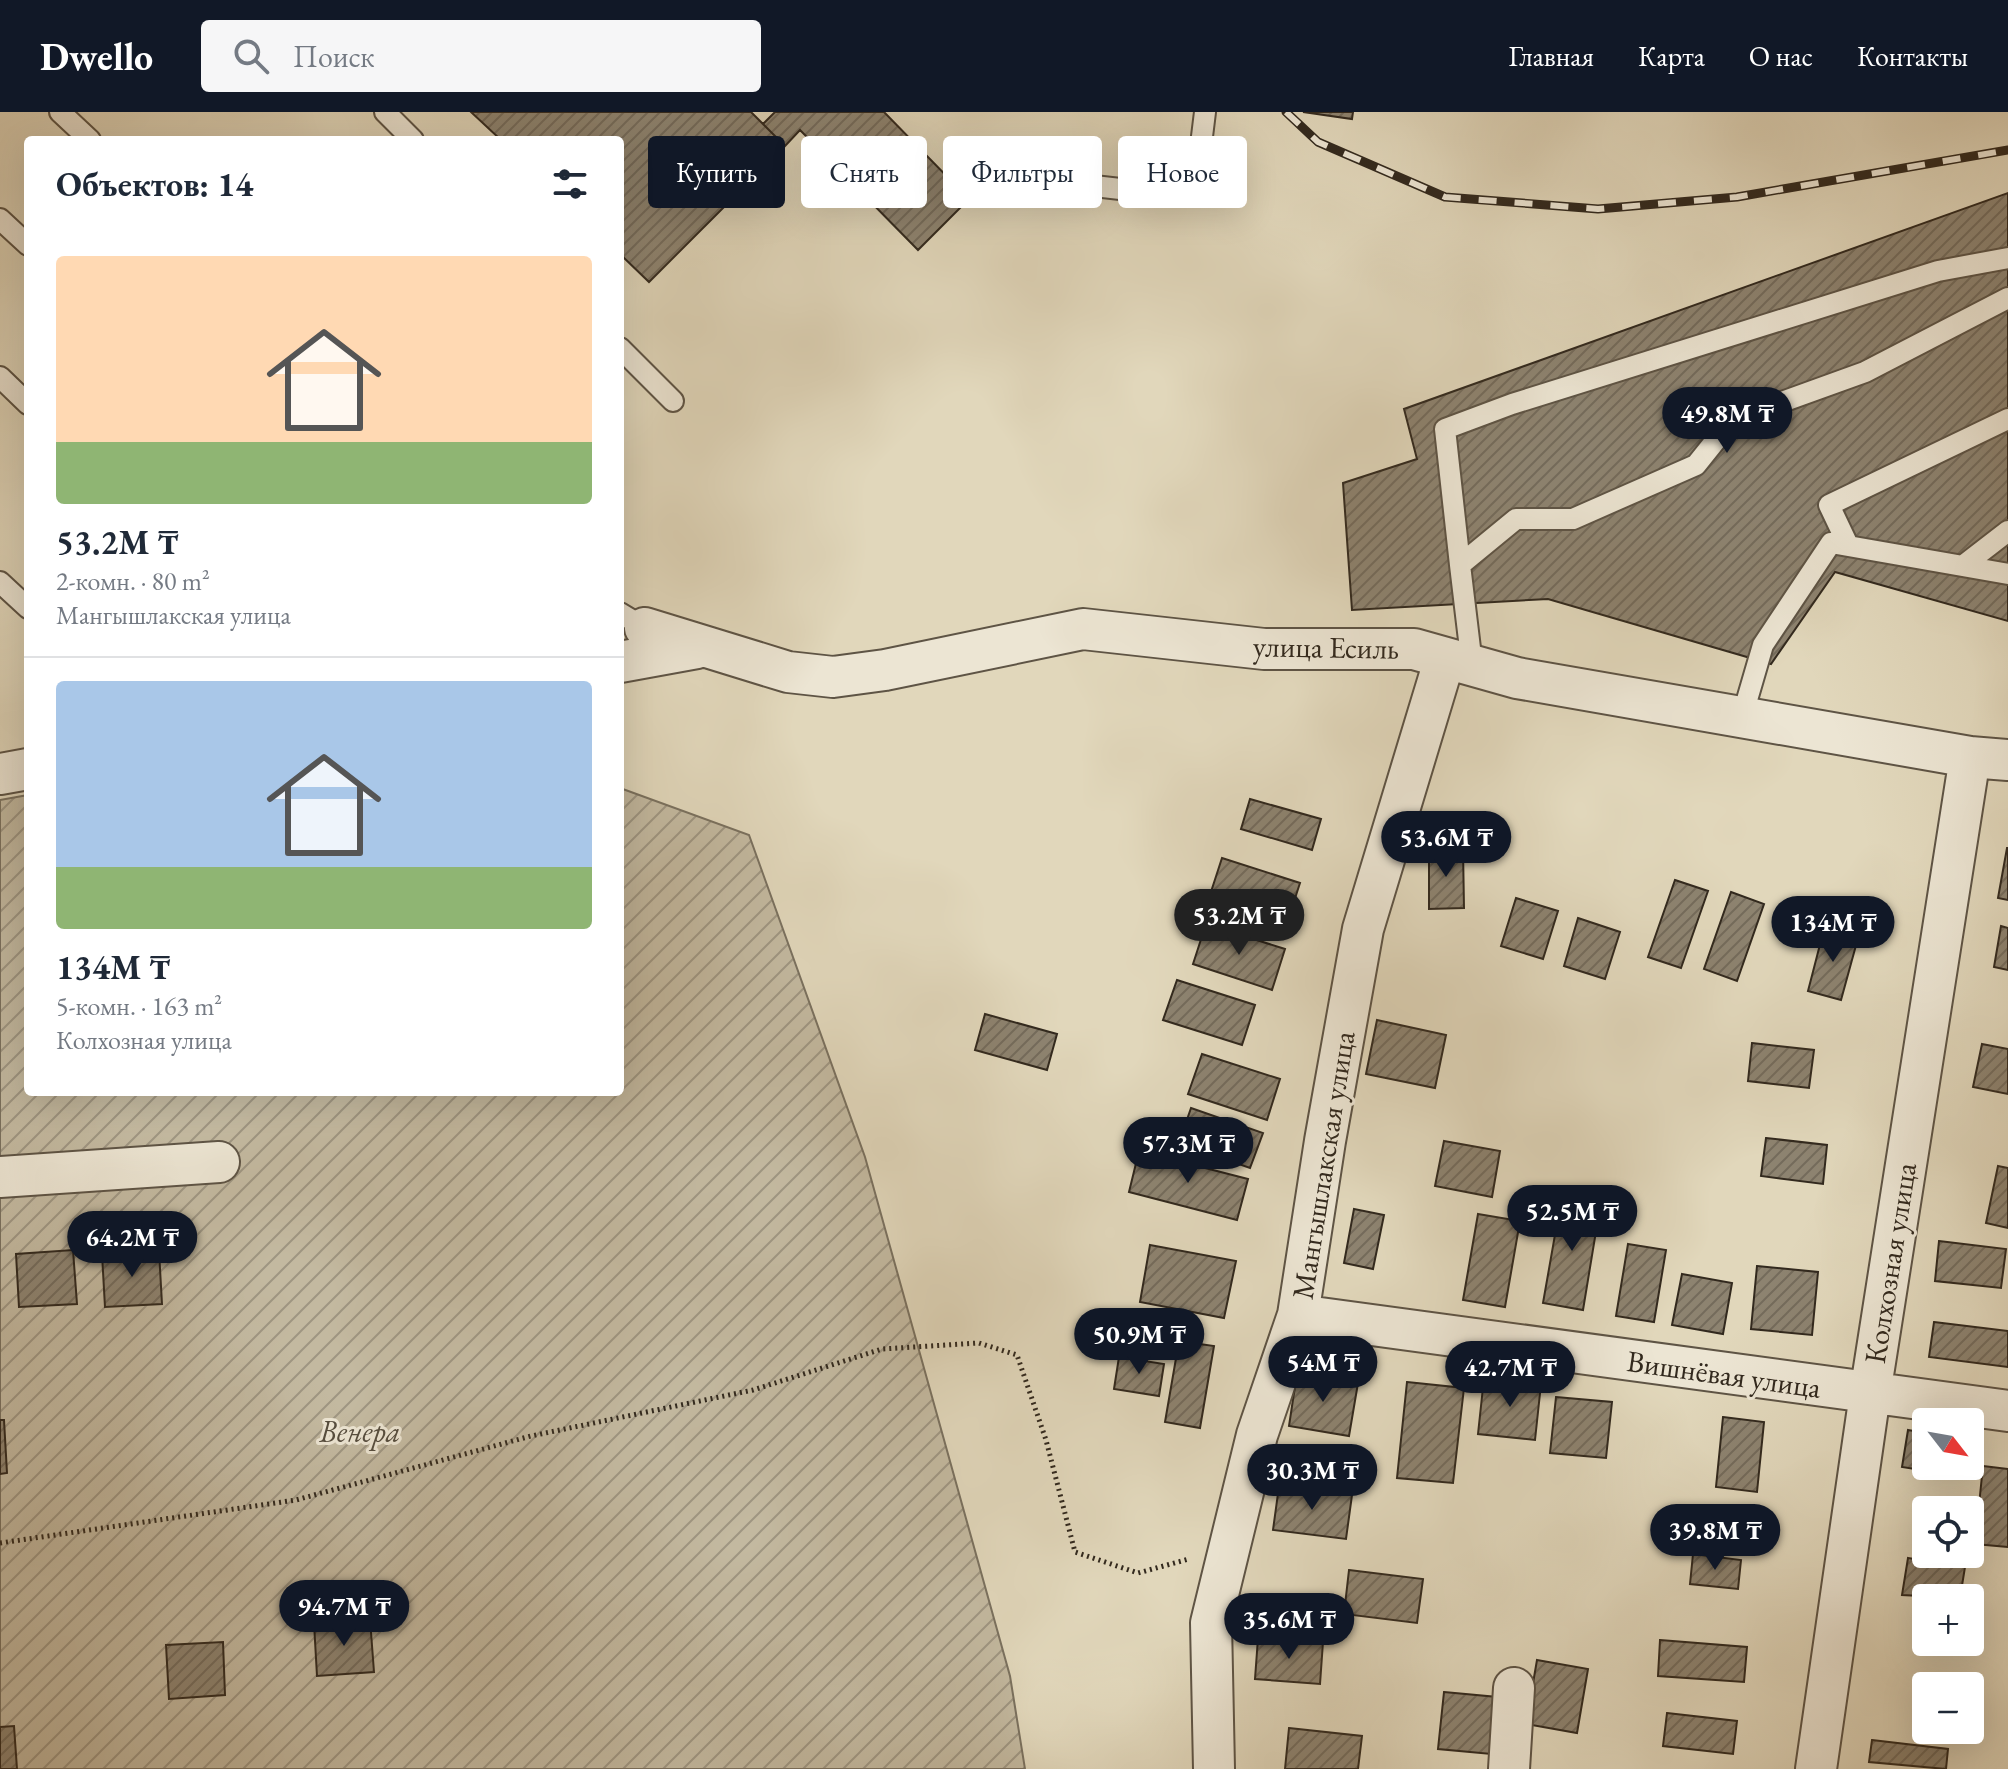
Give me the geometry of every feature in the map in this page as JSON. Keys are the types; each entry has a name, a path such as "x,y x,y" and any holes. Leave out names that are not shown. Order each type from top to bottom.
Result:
{"street":[{"name":"улица Есиль","path":"632,621 788,672 833,677 885,670 1083,629 1264,649 1414,649 1517,678 1989,758"},
{"path":"624,661 704,646"},
{"name":"Мангышлакская улица","path":"1214,1769 1211,1623 1257,1435 1298,1315 1363,929 1459,662"},
{"name":"Колхозная улица","path":"1816,1769 1870,1394 1989,758"},
{"path":"0,774 24,770"},
{"path":"0,1177 219,1162"},
{"name":"Вишнёвая улица","path":"1298,1315 2008,1411"},
{"path":"1509,1769 1514,1688"}],"lane":[{"path":"60,112 86,136"},
{"path":"385,112 409,136"},
{"path":"1102,187 1164,194 1199,161 1205,112"},
{"path":"0,219 24,241"},
{"path":"1459,662 1460,565 1445,429 1512,404 1923,276 2008,258"},
{"path":"1460,565 1516,519 1573,519 1696,465 1732,420 1865,372 2008,298"},
{"path":"624,352 673,401"},
{"path":"0,377 24,400"},
{"path":"1848,545 1829,505 2008,419"},
{"path":"1964,565 2008,531"},
{"path":"1742,717 1763,645 1831,543 2008,574"},
{"path":"0,582 24,604"}],"path":[{"path":"0,1543 296,1500 531,1436 753,1390 882,1349 979,1343 1017,1355 1046,1440 1075,1552 1138,1573 1229,1549"}],"green space":[{"name":"Венера","path":"624,789 749,835 865,1157 1010,1676 1025,1769 0,1769 0,800 24,796 24,1096 624,1096"}],"building":[{"path":"471,112 751,112 775,136 648,136 648,208 723,208 649,282 624,258 624,136 497,136"},
{"path":"775,112 884,112 907,136 806,136 800,130 785,146 785,136 775,136 763,124"},
{"path":"1303,112 1353,112 1352,119"},
{"path":"927,156 943,172 943,208 960,208 918,250 877,208 927,208"},
{"path":"2008,193 2008,621 1835,572 1771,664 1548,599 1352,610 1343,483 1417,459 1404,409"},
{"path":"1250,799 1321,819 1312,850 1241,829"},
{"path":"2008,848 2008,900 1998,898"},
{"path":"1463,849 1464,908 1429,909 1429,850"},
{"path":"1222,858 1300,883 1286,926 1208,901"},
{"path":"1675,880 1708,891 1681,968 1648,957"},
{"path":"1731,892 1764,904 1737,981 1704,969"},
{"path":"1516,898 1558,911 1543,959 1501,946"},
{"path":"1578,918 1620,932 1605,979 1564,966"},
{"path":"1206,924 1285,949 1272,990 1193,964"},
{"path":"2001,926 2008,928 2008,970 1994,967"},
{"path":"1824,929 1858,938 1841,1000 1808,991"},
{"path":"1177,980 1255,1005 1242,1045 1163,1020"},
{"path":"985,1014 1057,1034 1047,1070 975,1050"},
{"path":"1377,1020 1446,1035 1435,1088 1366,1074"},
{"path":"1752,1043 1814,1050 1809,1088 1748,1081"},
{"path":"1982,1044 2008,1049 2008,1094 1973,1087"},
{"path":"1202,1054 1280,1079 1267,1120 1188,1094"},
{"path":"1191,1108 1263,1133 1250,1168 1179,1143"},
{"path":"1766,1138 1827,1145 1823,1184 1761,1176"},
{"path":"1444,1141 1500,1151 1492,1197 1435,1186"},
{"path":"1139,1151 1248,1179 1237,1220 1129,1192"},
{"path":"1998,1166 2008,1168 2008,1228 1986,1223"},
{"path":"1562,1195 1601,1201 1583,1310 1543,1303"},
{"path":"1354,1209 1384,1215 1373,1269 1344,1263"},
{"path":"1478,1214 1520,1221 1505,1307 1463,1300"},
{"path":"1939,1241 2006,1249 2001,1288 1935,1281"},
{"path":"1628,1244 1666,1250 1654,1322 1616,1316"},
{"path":"1150,1245 1236,1261 1224,1318 1140,1302"},
{"path":"73,1250 77,1304 19,1307 16,1254"},
{"path":"159,1251 162,1304 105,1307 102,1254"},
{"path":"1757,1266 1818,1272 1812,1335 1751,1329"},
{"path":"1682,1274 1732,1283 1723,1334 1672,1325"},
{"path":"1934,1322 2008,1331 2008,1367 1929,1357"},
{"path":"1179,1341 1214,1346 1200,1428 1165,1422"},
{"path":"1119,1357 1164,1364 1159,1396 1114,1389"},
{"path":"1297,1373 1358,1383 1349,1436 1289,1426"},
{"path":"1484,1378 1541,1384 1535,1440 1478,1434"},
{"path":"1407,1382 1464,1388 1453,1483 1397,1478"},
{"path":"1556,1397 1612,1402 1606,1458 1550,1453"},
{"path":"1723,1417 1764,1422 1757,1492 1716,1487"},
{"path":"0,1420 4,1420 7,1473 0,1474"},
{"path":"1908,1430 1912,1431 1912,1469 1902,1467"},
{"path":"1984,1466 2008,1469 2008,1547 1984,1545 1984,1496 1980,1496"},
{"path":"1279,1486 1352,1495 1346,1539 1273,1530"},
{"path":"1693,1554 1741,1560 1738,1589 1690,1584"},
{"path":"1908,1558 1912,1559 1912,1568 1965,1568 1962,1584 1912,1584 1912,1596 1902,1595"},
{"path":"1349,1570 1423,1579 1417,1623 1344,1614"},
{"path":"370,1619 374,1672 317,1676 314,1623"},
{"path":"1258,1638 1323,1642 1320,1684 1255,1679"},
{"path":"1660,1640 1747,1647 1744,1682 1658,1676"},
{"path":"223,1642 225,1695 169,1699 166,1645"},
{"path":"1537,1660 1588,1669 1577,1733 1526,1724"},
{"path":"1444,1692 1508,1698 1502,1755 1438,1749"},
{"path":"1667,1713 1737,1721 1733,1754 1663,1746"},
{"path":"14,1726 17,1769 0,1769 0,1727"},
{"path":"1289,1728 1362,1736 1358,1769 1285,1769"},
{"path":"1872,1740 1948,1749 1946,1769 1869,1762"}],"railway":[{"path":"1286,112 1318,142 1445,197 1598,209 1737,197 2008,150"}]}
